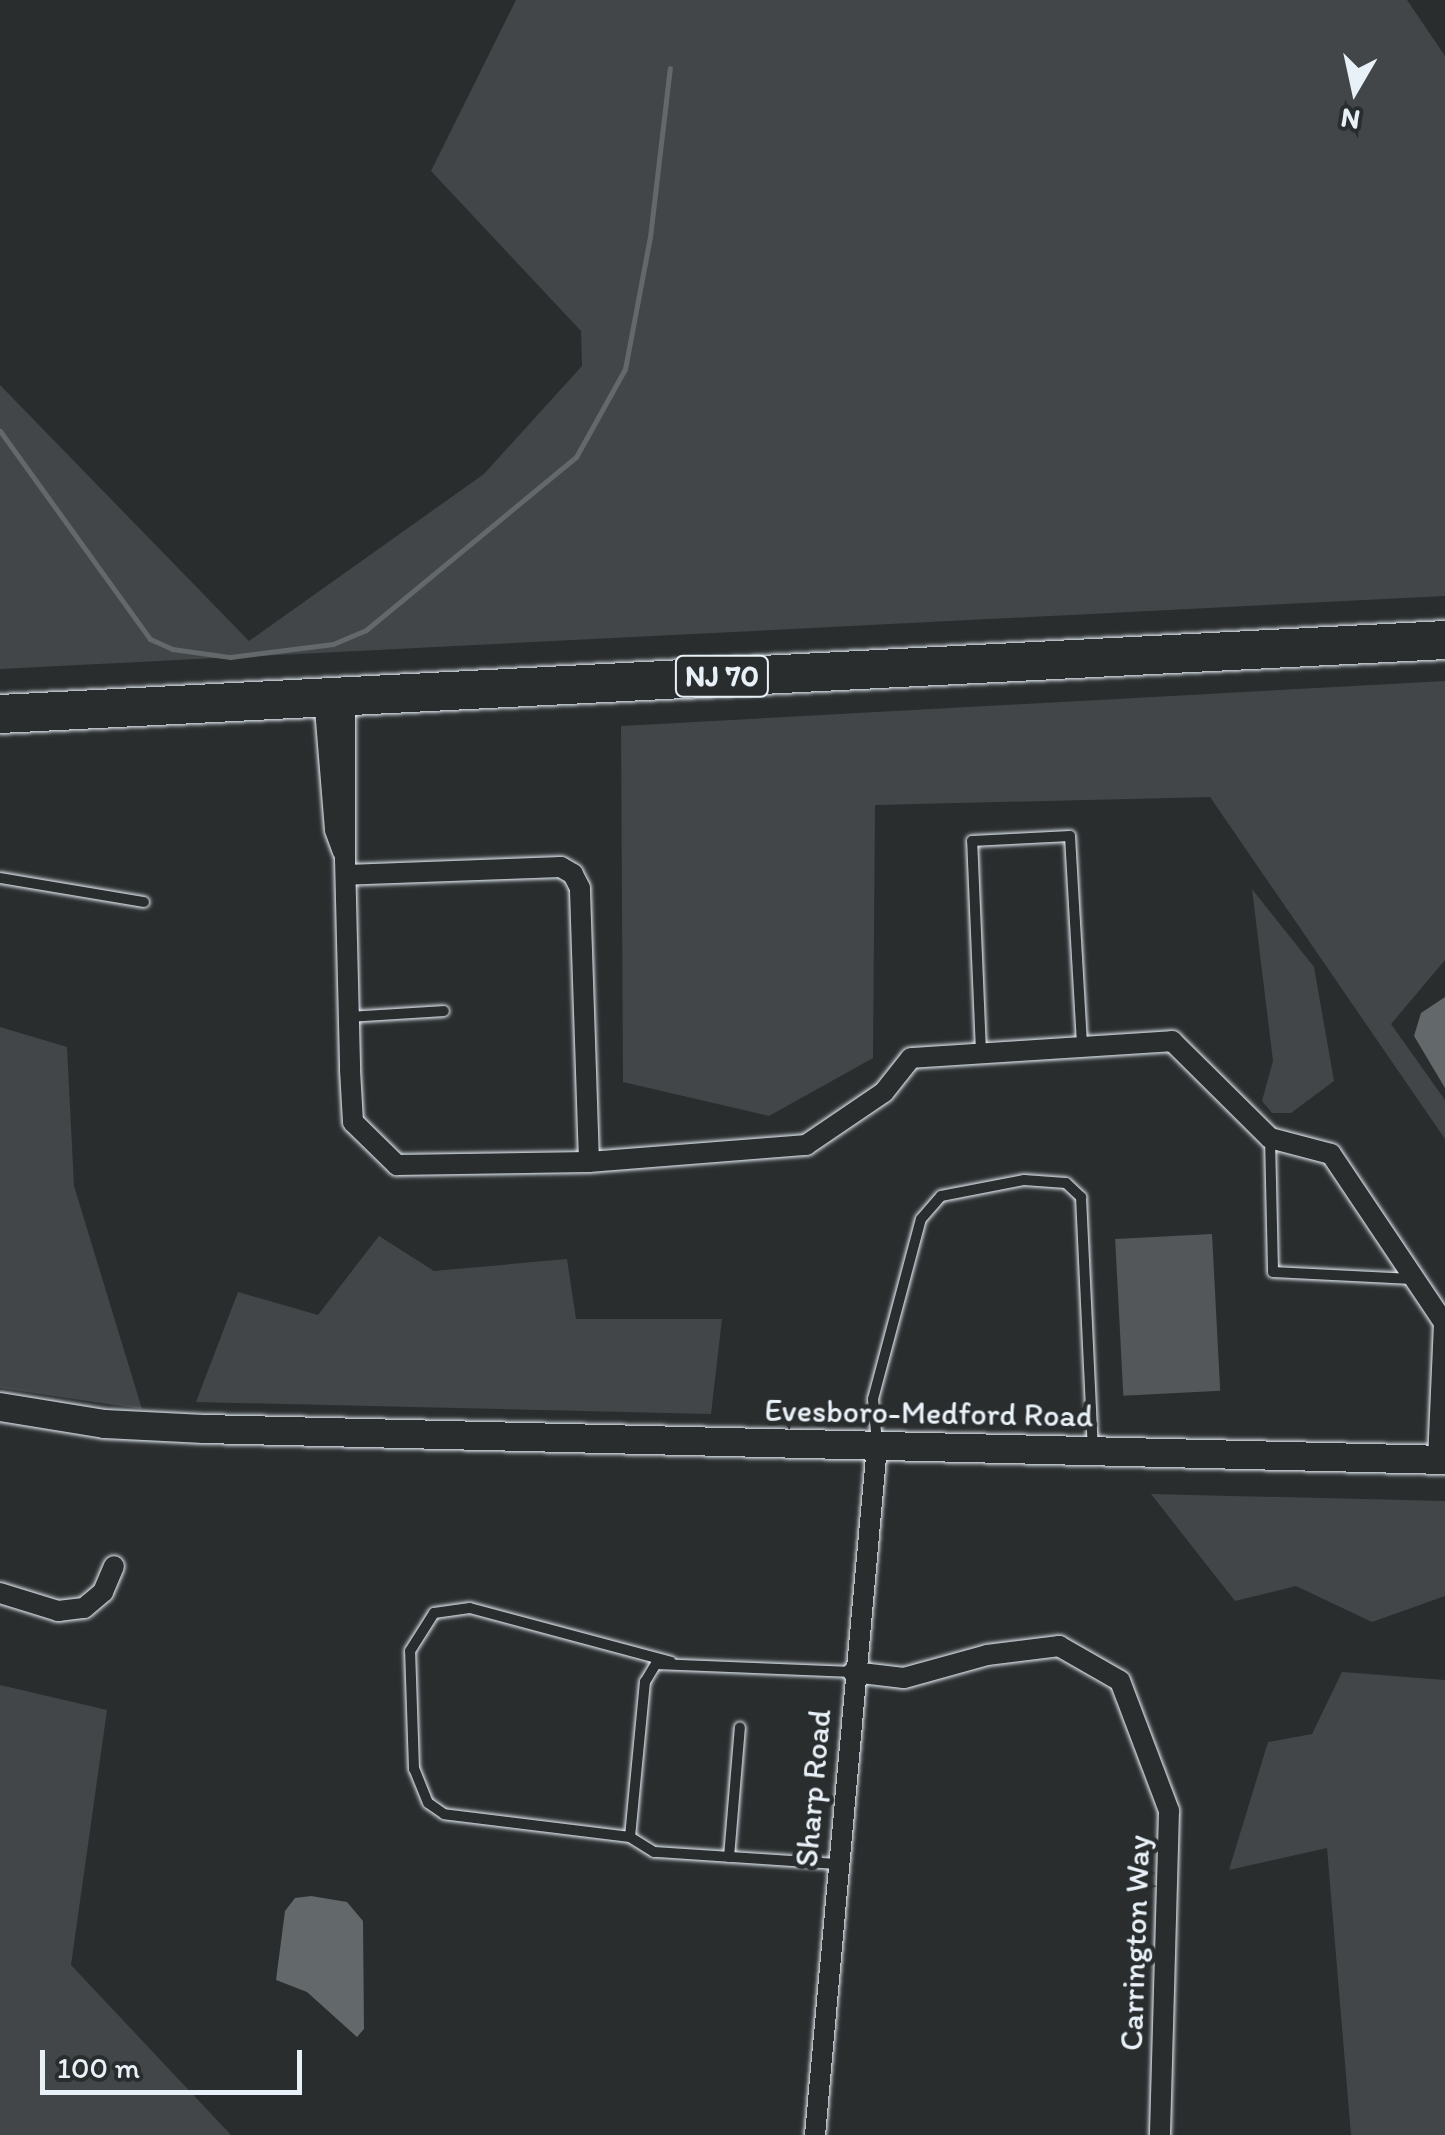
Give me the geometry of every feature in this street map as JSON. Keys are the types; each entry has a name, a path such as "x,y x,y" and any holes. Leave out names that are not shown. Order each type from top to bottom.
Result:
{"highway":[{"name":"NJ 70","path":"0,714 1445,640"}],"street":[{"path":"334,696 346,867 354,1122 397,1165 589,1162 806,1145 884,1092 910,1058 1082,1044 1172,1042 1270,1138 1331,1154 1444,1323 1442,1460"},
{"path":"346,867 561,867 573,874 580,888 589,1162"},
{"name":"Evesboro-Medford Road","path":"0,1407 104,1424 1442,1460"},
{"name":"Sharp Road","path":"815,2135 853,1672 877,1446"},
{"path":"0,1594 58,1612 84,1608 103,1592 114,1566"},
{"name":"Carrington Way","path":"853,1672 904,1678 986,1655 1058,1646 1120,1681 1168,1811 1160,2135"}],"lane":[{"path":"982,1052 972,841 1070,836 1082,1044"},
{"path":"0,878 144,902"},
{"path":"349,1017 444,1011"},
{"path":"1270,1138 1272,1272 1412,1279"},
{"path":"877,1446 872,1398 921,1219 941,1196 1024,1180 1066,1182 1081,1197 1092,1452"},
{"path":"671,1662 470,1608 434,1613 410,1651 414,1769 428,1803 444,1814 630,1837 654,1852 837,1864"},
{"path":"630,1837 645,1682 656,1664 853,1672"},
{"path":"729,1857 740,1727"}],"shaded area":[{"path":"516,0 1407,0 1445,56 1445,596 0,669 0,385 249,641 484,474 582,366 581,331 431,171"},
{"path":"1445,681 1445,960 1391,1024 1445,1100 1445,1139 1210,797 875,805 873,1058 769,1116 623,1082 621,726"},
{"path":"1252,889 1314,967 1334,1081 1291,1113 1272,1113 1262,1101 1273,1061"},
{"path":"1445,997 1445,1088 1414,1036 1421,1013"},
{"path":"0,1027 67,1047 74,1186 142,1409 0,1388"},
{"path":"379,1236 434,1271 567,1259 576,1319 722,1319 711,1414 196,1402 238,1292 318,1315"},
{"path":"1151,1494 1445,1501 1445,1596 1372,1622 1296,1586 1235,1601"},
{"path":"1342,1672 1445,1680 1445,2135 1351,2135 1327,1848 1229,1870 1268,1742 1312,1734"},
{"path":"0,1685 107,1710 71,1965 231,2135 0,2135"},
{"path":"311,1896 347,1902 363,1921 364,2029 357,2037 307,1992 276,1980 285,1911 295,1898"}],"building":[{"path":"1212,1234 1220,1391 1123,1396 1115,1239"}],"waterway":[{"path":"0,431 150,639 172,649 230,657 333,644 366,630 576,457 625,369 650,237 670,68"}]}
